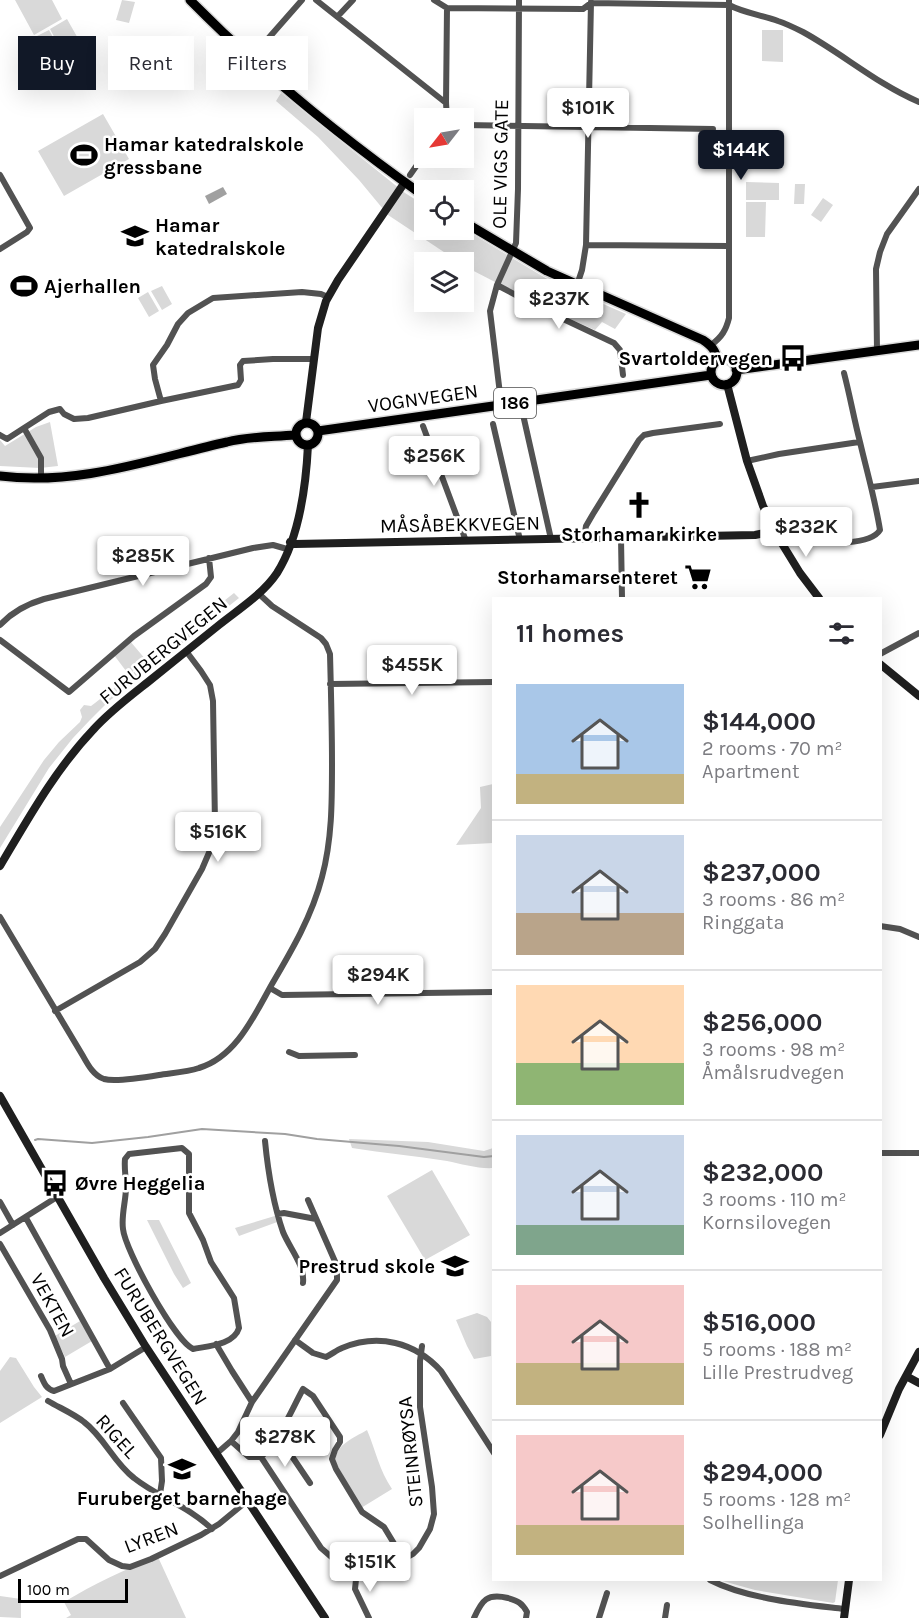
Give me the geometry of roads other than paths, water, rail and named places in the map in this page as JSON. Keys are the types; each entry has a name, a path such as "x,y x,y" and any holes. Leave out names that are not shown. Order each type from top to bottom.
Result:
{"main road":[{"path":"190,0 228,36"},
{"path":"289,90 335,128 407,178 414,185"},
{"path":"306,422 320,320 328,297 407,178"},
{"path":"474,228 513,252 577,285 711,345 718,361"},
{"path":"736,370 919,345"},
{"path":"724,359 729,360 736,370 735,378 728,384 718,384 711,375 713,364 724,359"},
{"name":"VOGNVEGEN","path":"318,431 711,375"},
{"path":"728,384 747,461 760,500 800,573 818,597"},
{"path":"306,422 315,426 318,431 316,441 308,445 299,443 296,435 298,426 306,422"},
{"path":"0,476 68,477 111,471 229,441 296,435"},
{"name":"FURUBERGVEGEN","path":"0,866 50,784 92,730 116,707 258,593 275,576 289,546 303,497 308,445"},
{"name":"MÅSÅBEKKVEGEN","path":"289,546 295,544 755,535 774,529"},
{"path":"882,666 919,696"},
{"name":"FURUBERGVEGEN","path":"0,1096 146,1347 325,1618"},
{"path":"882,1427 919,1352"},
{"path":"906,1376 919,1383"},
{"path":"844,1613 849,1581"}],"street":[{"path":"270,36 302,0"},
{"path":"316,0 446,103"},
{"path":"338,16 353,0"},
{"path":"434,0 447,8 518,9 583,9 591,2 729,2 737,9 779,21 800,30 886,85 919,102"},
{"name":"OLE VIGS GATE","path":"500,394 490,311 497,285 516,243 519,0"},
{"path":"577,285 586,245 591,2"},
{"path":"711,345 726,329 729,318 729,2"},
{"path":"446,108 447,8"},
{"path":"474,125 713,129"},
{"path":"407,178 414,168"},
{"path":"0,175 30,228 0,249"},
{"path":"877,351 876,269 880,252 887,234 919,189"},
{"path":"586,245 729,246"},
{"path":"497,285 614,343 620,350 623,375"},
{"path":"161,401 153,365 178,324 188,313 213,298 302,292 312,292 328,297"},
{"path":"0,435 7,439 49,412 60,409 74,419 87,418 238,385 241,380 240,365 243,361 314,359"},
{"path":"798,541 862,540 873,537 880,530 872,487 844,373"},
{"path":"524,419 551,539"},
{"path":"493,424 520,540"},
{"path":"585,538 586,526 644,435 720,424"},
{"path":"423,426 466,541"},
{"path":"24,428 41,458 41,478"},
{"path":"747,461 860,441"},
{"path":"872,487 919,481"},
{"path":"621,538 622,597"},
{"path":"0,625 15,612 34,602 253,548 273,545 289,546"},
{"path":"0,640 69,693 134,636 206,584 211,577 209,558"},
{"path":"0,917 92,1070 105,1079 188,1071 200,1068 231,1050 270,988 308,920 324,868 330,840 332,810 330,654 321,638 272,606 258,593"},
{"path":"882,653 919,633"},
{"path":"56,1011 140,962 149,954 165,934 209,855 215,824 213,700 210,685 186,651"},
{"path":"330,684 492,682"},
{"path":"882,926 900,929 919,937"},
{"path":"270,988 282,995 492,992"},
{"path":"289,1053 299,1056 355,1055"},
{"path":"265,1141 269,1177 278,1214 284,1233 303,1273 303,1283"},
{"path":"182,1148 189,1154 189,1213 211,1262 234,1298 238,1316 238,1333 230,1340 216,1344 193,1349 189,1347 165,1315 135,1264 125,1240 123,1227 125,1159 129,1154 182,1148"},
{"path":"882,1153 919,1153"},
{"path":"0,1233 57,1197"},
{"path":"216,1454 238,1432 252,1402 337,1280 337,1266 308,1200"},
{"path":"0,1202 13,1225"},
{"path":"278,1214 316,1219"},
{"path":"26,1218 110,1369"},
{"name":"VEKTEN","path":"0,1244 50,1330 71,1384"},
{"path":"295,1340 313,1353 326,1357 342,1348 375,1340 393,1342 421,1350 441,1371 492,1450"},
{"path":"216,1344 252,1402"},
{"path":"40,1376 46,1386 54,1391 110,1369 146,1347"},
{"name":"STEINRØYSA","path":"357,1570 388,1568 404,1560 413,1554 430,1529 434,1514 420,1407 421,1350"},
{"path":"231,1441 249,1457 261,1457 277,1437 303,1389 314,1396 340,1437 332,1459 336,1469 356,1504 366,1516 384,1527 404,1560"},
{"name":"RIGEL","path":"48,1401 85,1422 130,1476 189,1510 212,1529"},
{"name":"RIGEL","path":"123,1403 161,1458 160,1494"},
{"path":"277,1437 310,1484"},
{"path":"261,1457 321,1548 336,1561 357,1570 355,1588 369,1618"},
{"name":"LYREN","path":"0,1576 78,1539 86,1539 109,1560 130,1567 212,1529 247,1501"},
{"path":"712,1581 773,1599 844,1613"},
{"path":"599,1618 607,1593"},
{"path":"474,1618 478,1607 489,1597 501,1596 522,1604 527,1612 526,1618"},
{"path":"665,1618 667,1605"}],"waterway":[{"path":"35,1140 92,1143 202,1129 285,1134 492,1156"}],"place":[{"name":"Hamar katedralskole gressbane","path":"84,155"},
{"name":"Hamar katedralskole","path":"135,236"},
{"name":"Ajerhallen","path":"24,286"},
{"name":"Svartoldervegen","path":"793,358"},
{"name":"Storhamar kirke","path":"639,505"},
{"name":"Storhamarsenteret","path":"698,577"},
{"name":"Øvre Heggelia","path":"55,1183"},
{"name":"Prestrud skole","path":"455,1266"},
{"name":"Furuberget barnehage","path":"182,1469"}]}
